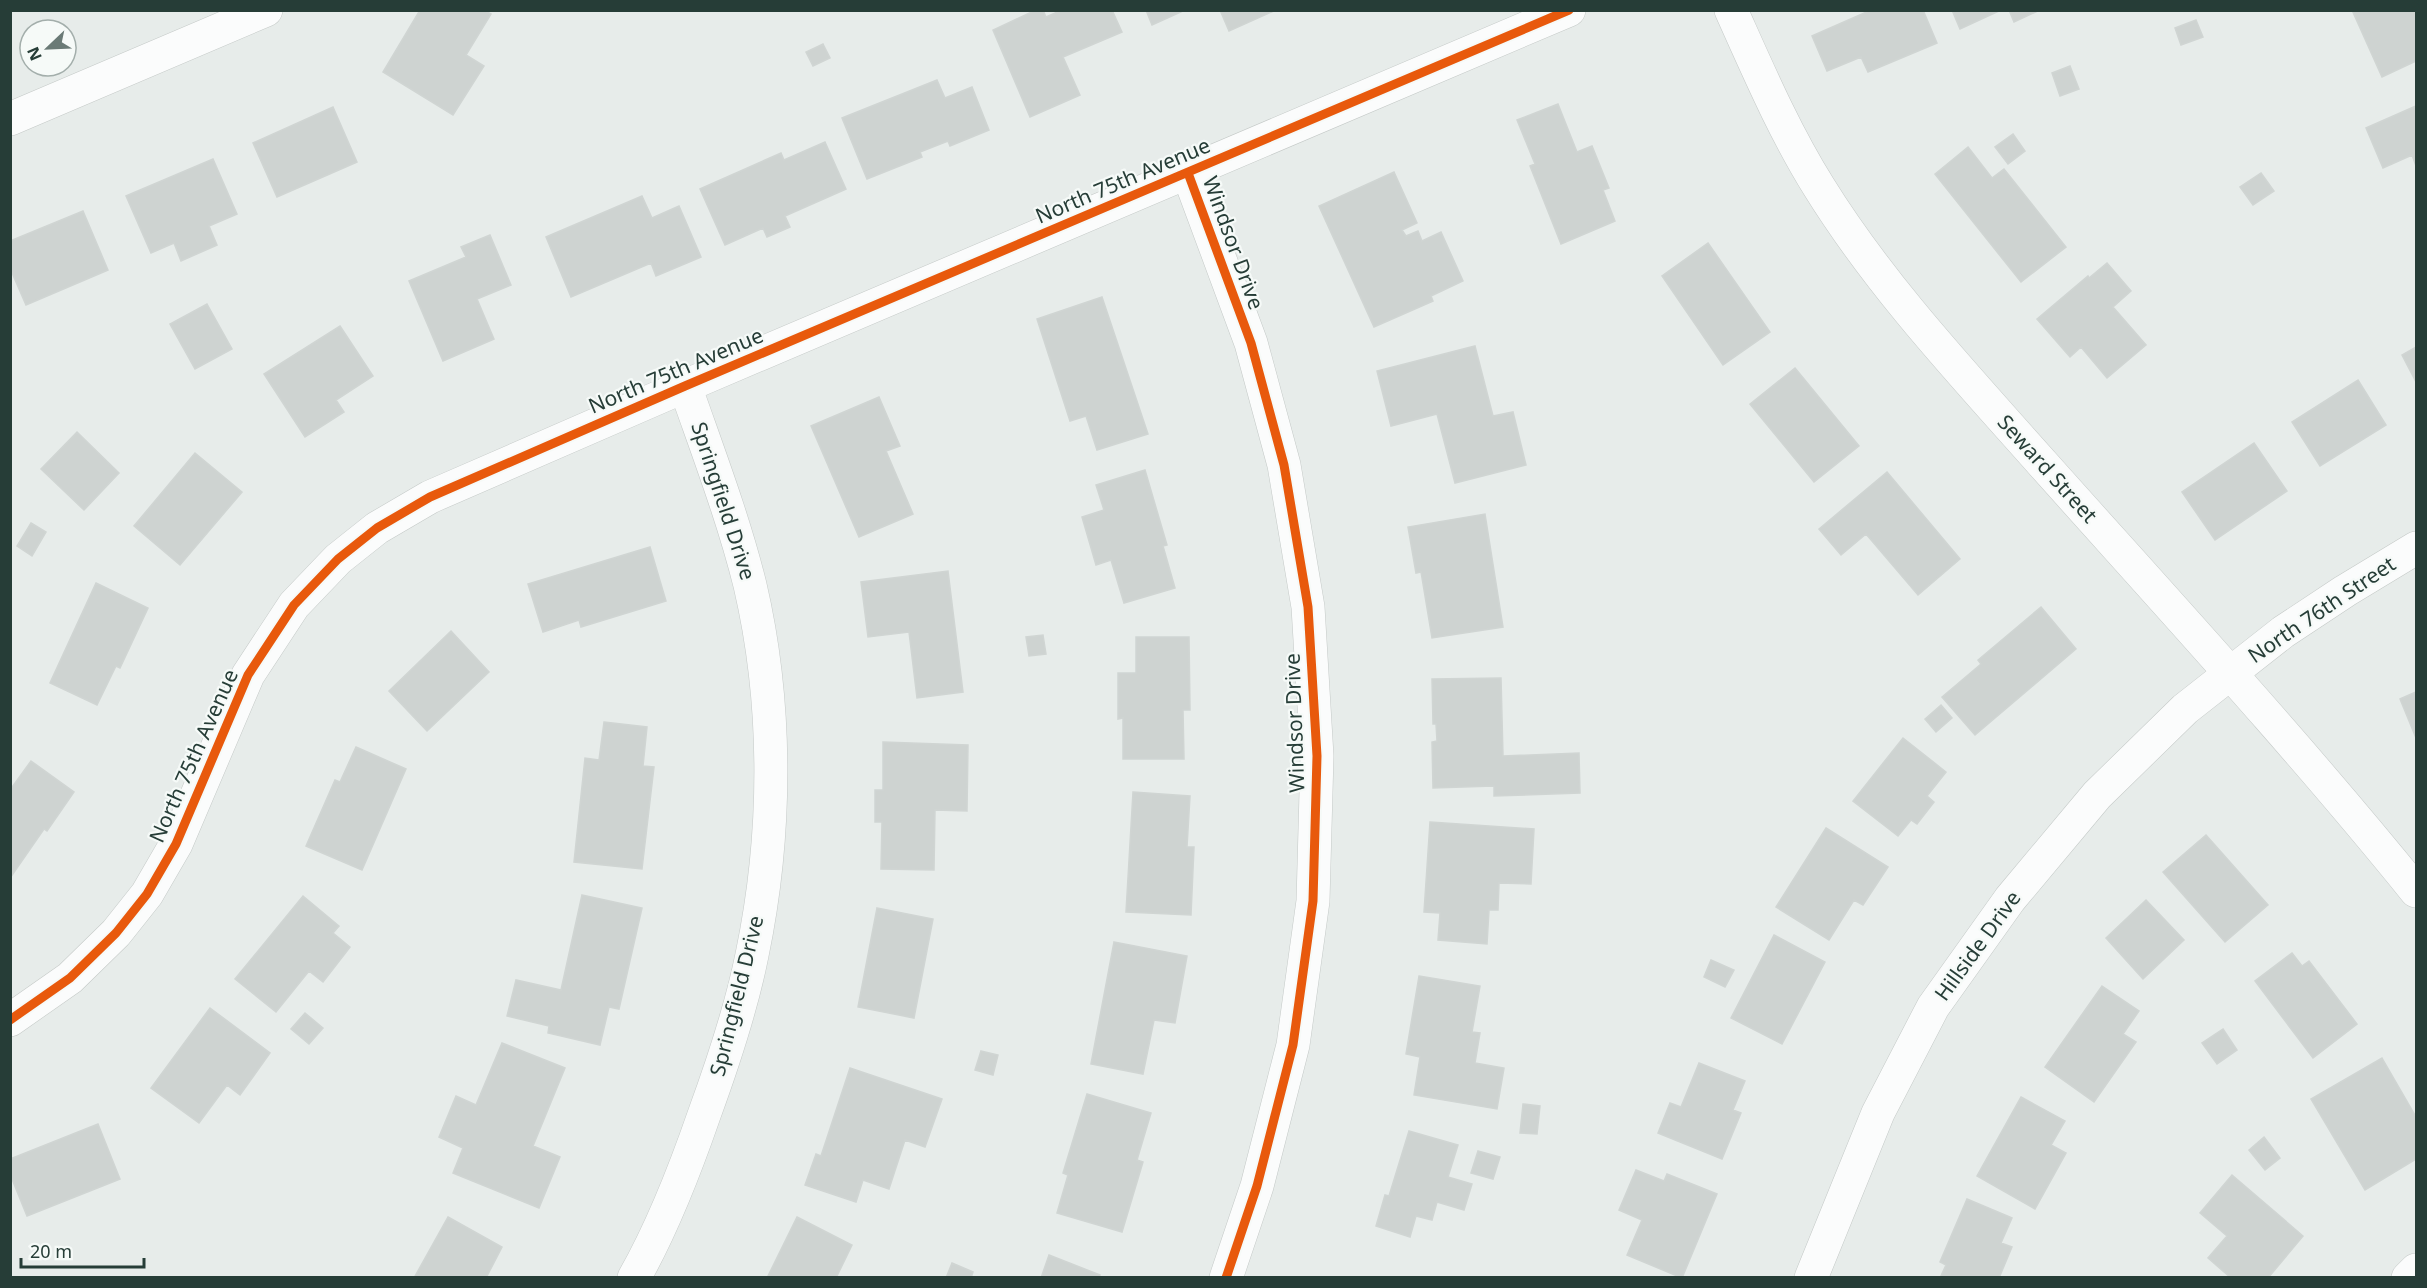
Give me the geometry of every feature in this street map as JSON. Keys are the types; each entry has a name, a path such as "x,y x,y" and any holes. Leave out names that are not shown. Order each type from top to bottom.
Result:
{"street":[{"path":"10,119 266,10"},
{"name":"North 75th Avenue","path":"10,1020 70,978 116,933 147,894 176,844 248,675 294,605 338,559 377,528 430,497 685,386 1569,10"},
{"name":"Seward Street","path":"1731,10 1788,134 1820,189 1860,248 1938,345 2344,801 2416,891"},
{"name":"Windsor Drive","path":"1188,173 1251,343 1284,465 1308,607 1317,756 1313,901 1293,1045 1257,1186 1226,1278"},
{"name":"Springfield Drive","path":"634,1278 689,1158 728,1048 752,955 767,861 770,744 766,680 752,598 729,510 685,386"},
{"name":"North 76th Street","path":"2229,673 2283,632 2416,548"},
{"name":"Hillside Drive","path":"1811,1278 1878,1113 1934,1007 2010,899 2097,795 2185,708 2229,673"},
{"path":"2408,1278 2416,1270"}],"building":[{"path":"420,10 484,10 491,14 466,55 484,66 453,115 383,72"},
{"path":"1036,10 1043,10 1046,17 1062,10 1112,10 1122,32 1063,57 1080,95 1030,117 993,30"},
{"path":"1146,10 1185,10 1152,25"},
{"path":"1220,10 1276,10 1229,31"},
{"path":"1871,10 1923,10 1937,43 1868,72 1861,57 1827,71 1812,36"},
{"path":"1952,10 2001,10 1960,29"},
{"path":"2009,10 2040,10 2014,22"},
{"path":"2352,10 2416,10 2416,61 2382,77"},
{"path":"2196,20 2203,37 2181,45 2175,28"},
{"path":"823,44 830,58 813,66 806,52"},
{"path":"2070,66 2079,89 2060,96 2052,73"},
{"path":"937,80 945,98 972,87 989,130 950,146 948,141 920,152 922,157 867,179 842,118"},
{"path":"1558,104 1577,152 1592,146 1609,188 1603,190 1615,221 1561,244 1530,166 1535,164 1517,120"},
{"path":"2416,106 2416,166 2412,155 2383,168 2366,128"},
{"path":"333,107 357,162 277,197 253,143"},
{"path":"2013,134 2025,151 2008,164 1995,147"},
{"path":"825,142 846,189 785,216 790,227 767,237 763,228 725,245 700,189 781,153 784,160"},
{"path":"1968,147 1992,178 2004,169 2066,247 2021,282 1935,174"},
{"path":"213,159 237,214 209,226 217,245 181,261 174,243 151,253 126,196"},
{"path":"1394,172 1417,223 1402,230 1406,236 1418,231 1422,241 1441,232 1463,281 1431,296 1433,301 1374,327 1319,206"},
{"path":"2261,173 2274,191 2253,205 2240,187"},
{"path":"642,196 652,218 679,206 701,257 656,276 651,263 571,297 546,237"},
{"path":"83,211 108,270 26,305 10,268 10,241"},
{"path":"490,235 511,285 477,299 494,339 443,361 409,281 466,257 461,247"},
{"path":"1708,243 1770,332 1723,365 1662,276"},
{"path":"2107,263 2131,291 2113,307 2146,345 2107,378 2081,347 2070,357 2037,319"},
{"path":"1102,297 1148,434 1097,450 1086,416 1070,421 1037,319"},
{"path":"207,304 232,349 195,369 170,324"},
{"path":"340,326 373,376 336,400 344,412 305,437 264,374"},
{"path":"1475,346 1493,416 1513,412 1526,465 1455,483 1437,414 1391,426 1377,371"},
{"path":"2416,347 2416,382 2402,355"},
{"path":"1795,368 1859,446 1814,482 1750,404"},
{"path":"2358,380 2386,425 2320,466 2292,422"},
{"path":"879,397 900,446 886,451 913,514 859,537 811,426"},
{"path":"77,432 119,473 84,510 41,469"},
{"path":"2254,443 2287,491 2215,540 2182,492"},
{"path":"195,453 242,492 180,565 134,526"},
{"path":"1145,470 1167,545 1163,546 1175,588 1124,603 1111,560 1096,565 1082,517 1104,510 1096,485"},
{"path":"1887,472 1960,559 1918,595 1866,534 1841,555 1819,529"},
{"path":"1485,514 1503,627 1432,638 1421,572 1416,573 1408,527"},
{"path":"31,523 46,532 32,556 17,546"},
{"path":"650,547 666,601 581,627 579,620 543,632 528,584"},
{"path":"948,571 963,692 917,698 909,632 868,637 861,582"},
{"path":"96,583 148,608 120,668 116,666 97,705 50,683"},
{"path":"2041,607 2076,649 1975,735 1942,697 1981,664 1978,660"},
{"path":"451,631 489,672 427,731 389,691"},
{"path":"1043,635 1046,654 1029,656 1026,637"},
{"path":"1136,637 1189,637 1190,710 1183,710 1184,759 1123,759 1123,718 1118,719 1118,673 1136,673"},
{"path":"1501,678 1503,756 1579,753 1580,793 1494,796 1494,786 1433,788 1432,742 1437,741 1436,724 1433,724 1432,679"},
{"path":"2416,692 2416,738 2400,699"},
{"path":"1941,705 1952,718 1936,732 1925,719"},
{"path":"604,722 647,727 643,766 654,767 642,869 574,862 585,758 599,760"},
{"path":"1903,738 1946,772 1927,796 1934,802 1917,824 1911,820 1898,836 1853,801"},
{"path":"883,742 968,745 967,811 935,810 934,870 881,869 882,822 875,822 875,790 883,790"},
{"path":"356,747 406,769 362,870 306,846 335,780 340,782"},
{"path":"31,761 74,792 47,831 44,829 10,878 10,790"},
{"path":"1133,792 1190,796 1187,847 1194,847 1191,915 1126,912"},
{"path":"1430,822 1534,829 1531,884 1499,883 1498,910 1489,910 1487,944 1438,940 1440,913 1424,912"},
{"path":"1826,828 1888,867 1863,905 1854,900 1829,940 1776,907"},
{"path":"2206,835 2268,905 2225,942 2163,872"},
{"path":"582,895 642,908 619,1009 609,1007 600,1045 548,1033 549,1026 507,1016 516,980 561,990"},
{"path":"303,896 339,926 333,933 350,947 323,982 309,971 276,1012 235,979"},
{"path":"2146,900 2184,940 2143,979 2106,938"},
{"path":"877,908 933,919 914,1018 858,1007"},
{"path":"1774,935 1825,962 1782,1044 1731,1018"},
{"path":"1114,942 1187,956 1175,1023 1154,1020 1143,1074 1091,1064"},
{"path":"2292,953 2302,966 2309,961 2357,1024 2313,1058 2255,981"},
{"path":"1711,960 1734,970 1725,987 1704,977"},
{"path":"1419,976 1480,986 1472,1032 1480,1033 1475,1063 1504,1068 1497,1109 1414,1095 1420,1057 1406,1054"},
{"path":"2102,986 2139,1011 2123,1034 2136,1042 2094,1102 2045,1067"},
{"path":"210,1008 270,1053 240,1095 227,1085 199,1123 151,1088"},
{"path":"305,1013 323,1028 309,1044 291,1029"},
{"path":"2223,1029 2237,1050 2217,1064 2202,1043"},
{"path":"502,1043 565,1068 533,1146 560,1157 539,1208 453,1173 463,1148 439,1137 456,1096 476,1105"},
{"path":"981,1051 998,1055 993,1075 975,1070"},
{"path":"2382,1058 2416,1117 2416,1159 2365,1190 2311,1099"},
{"path":"1699,1063 1745,1081 1733,1110 1741,1113 1722,1159 1658,1133 1670,1103 1681,1107"},
{"path":"850,1068 942,1099 925,1147 905,1140 889,1189 863,1180 856,1202 805,1185 816,1154 821,1156"},
{"path":"1087,1094 1151,1113 1137,1160 1143,1162 1122,1232 1057,1213 1068,1175 1063,1173"},
{"path":"2021,1097 2065,1121 2051,1145 2066,1153 2035,1209 1977,1176"},
{"path":"1523,1104 1540,1106 1537,1134 1520,1133"},
{"path":"98,1124 120,1179 27,1216 10,1174 10,1159"},
{"path":"1409,1131 1458,1145 1448,1177 1472,1184 1464,1210 1437,1202 1432,1220 1416,1216 1410,1237 1376,1226 1385,1195 1389,1196"},
{"path":"2264,1137 2280,1158 2265,1170 2249,1150"},
{"path":"1478,1151 1500,1157 1493,1179 1471,1173"},
{"path":"1636,1170 1664,1181 1667,1174 1717,1194 1682,1278 1627,1255 1642,1220 1619,1210"},
{"path":"2232,1175 2303,1236 2268,1278 2231,1278 2208,1258 2227,1236 2200,1213"},
{"path":"1967,1199 2012,1218 2001,1243 2012,1247 1999,1278 1940,1278 1946,1265 1940,1262"},
{"path":"448,1217 502,1247 486,1278 414,1278"},
{"path":"797,1217 852,1245 836,1278 767,1278"},
{"path":"1049,1255 1100,1275 1099,1278 1041,1278"},
{"path":"952,1263 973,1272 971,1278 946,1278"}],"cycle path":[{"path":"10,1020 70,978 116,933 147,894 176,844 248,675 294,605 338,559 377,528 430,497 685,386 1569,10"},
{"path":"1188,173 1251,343 1284,465 1308,607 1317,756 1313,901 1293,1045 1257,1186 1226,1278"}]}
